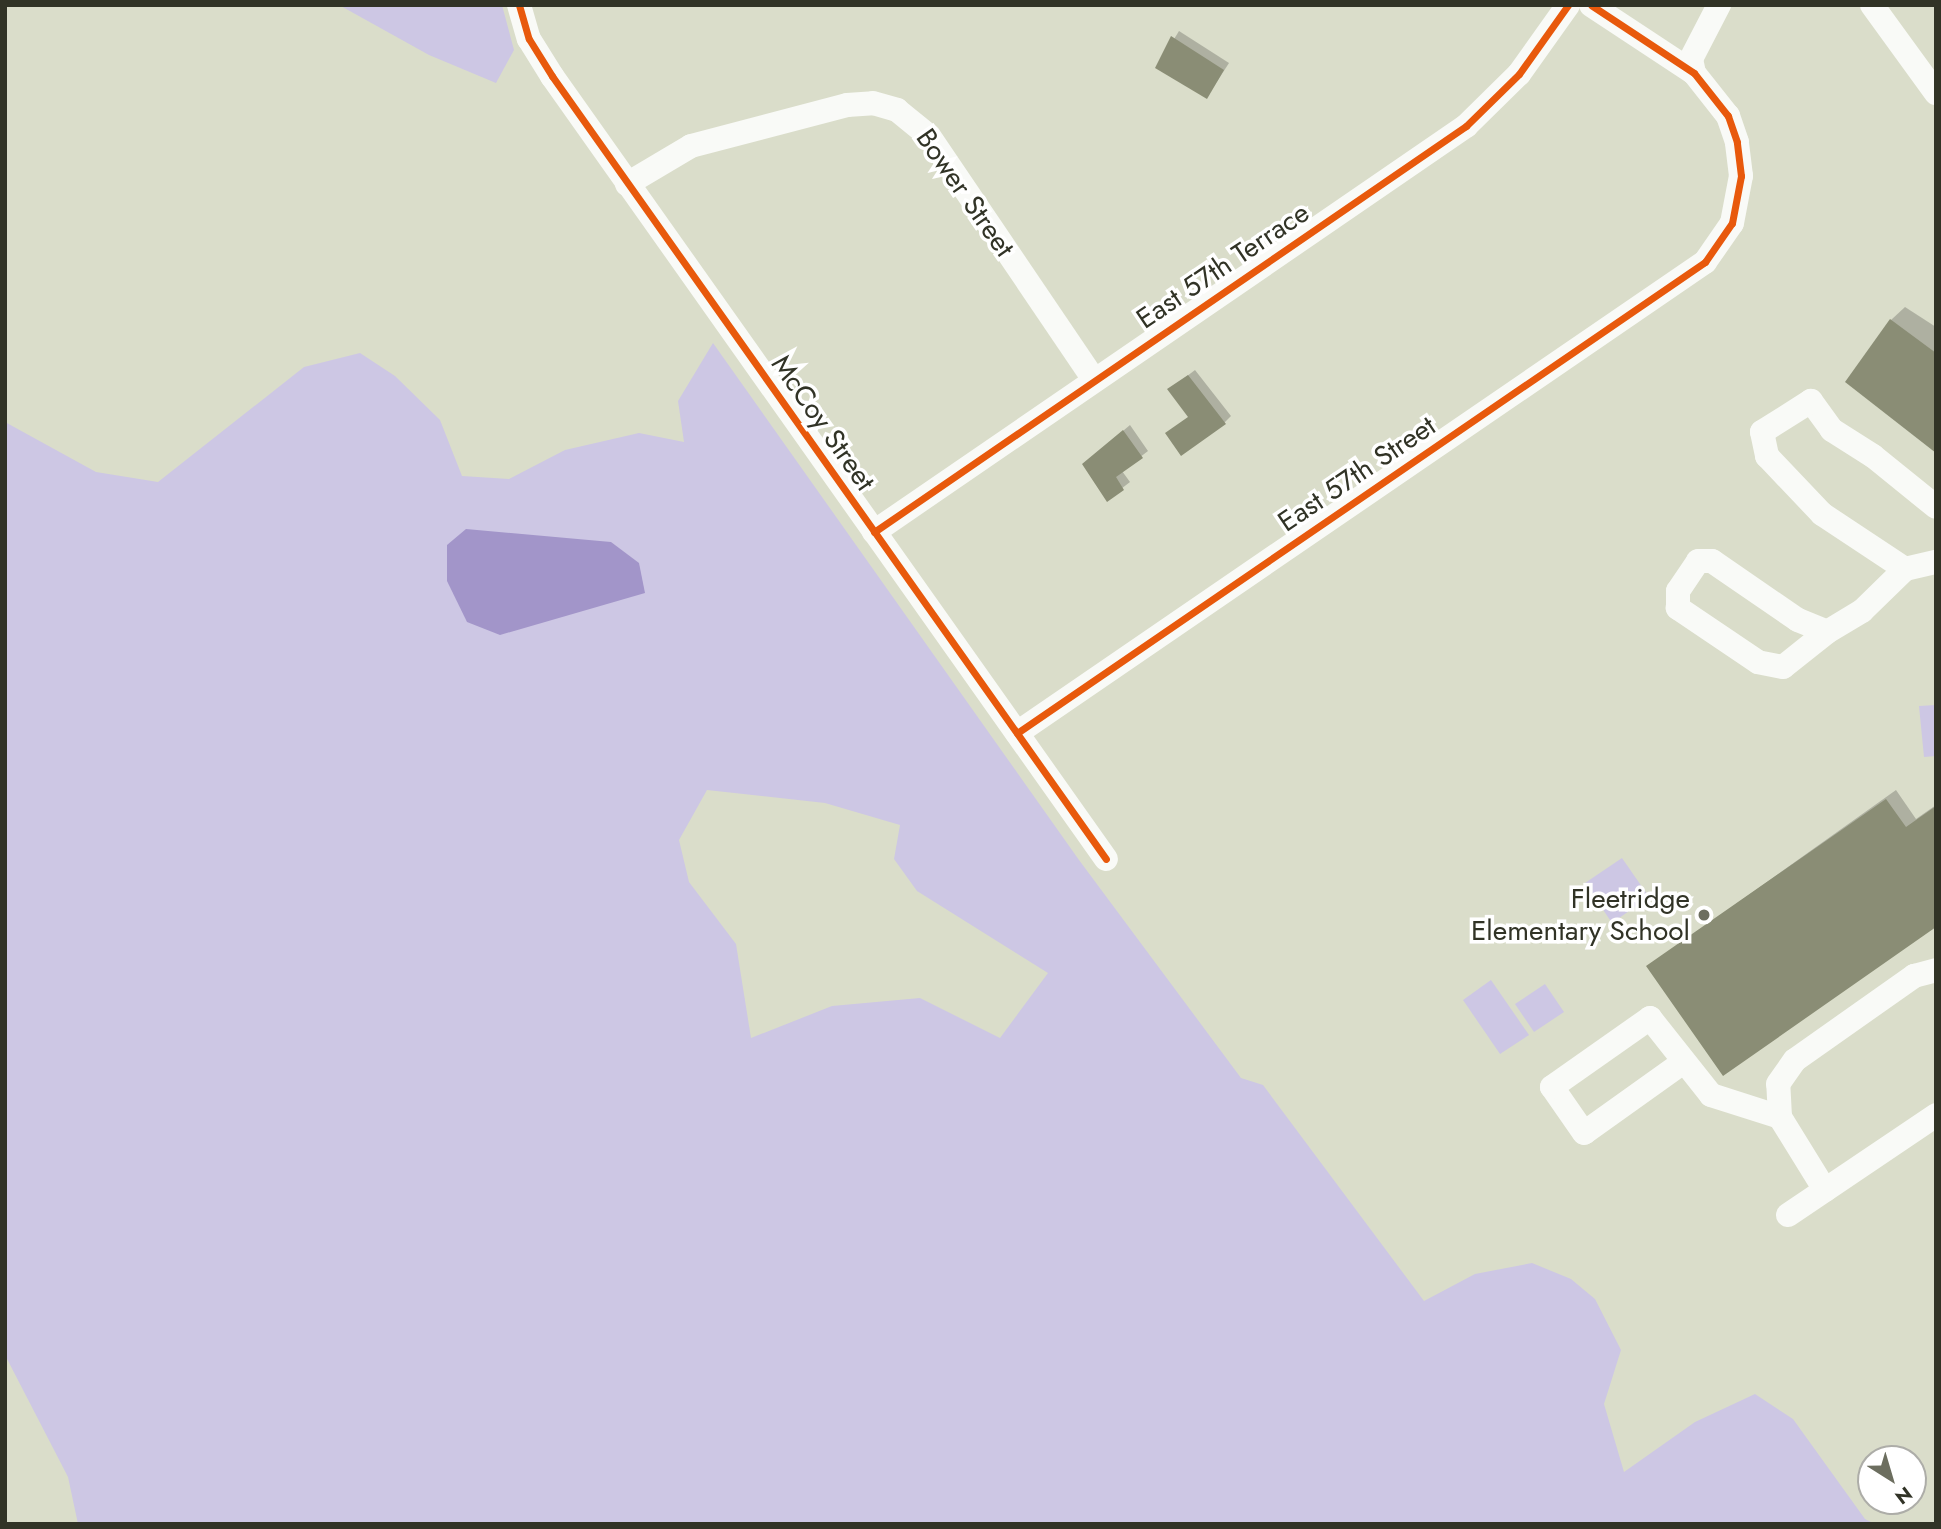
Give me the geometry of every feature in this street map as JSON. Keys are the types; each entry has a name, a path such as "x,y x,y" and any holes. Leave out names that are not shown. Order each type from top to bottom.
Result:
{"street":[{"name":"McCoy Street","path":"519,5 529,39 627,184 1106,859"},
{"name":"East 57th Terrace","path":"874,532 1466,126 1519,74 1568,5"},
{"name":"East 57th Street","path":"1017,733 1705,262 1732,223 1741,176 1737,142 1713,93 1694,73 1591,5"},
{"path":"1694,73 1690,59 1719,5"},
{"path":"1872,5 1936,93"},
{"name":"Bower Street","path":"627,184 691,146 847,105 873,103 897,110 929,136 1094,380"},
{"path":"1905,569 1822,514 1767,456 1762,432 1811,401 1832,430 1913,486 1936,507"},
{"path":"1826,632 1798,620 1712,561 1698,561 1678,591 1678,608 1758,662 1783,667 1826,632 1862,611 1905,569 1936,562"},
{"path":"1825,1190 1780,1117 1778,1084 1795,1060 1914,976 1936,970"},
{"path":"1682,1063 1584,1133 1552,1087 1650,1018 1682,1063 1711,1095 1780,1117"},
{"path":"1788,1214 1936,1115"}],"shaded area":[{"path":"339,5 502,5 514,50 496,83 429,55"},
{"path":"713,343 1079,860 1241,1078 1263,1085 1424,1301 1475,1274 1532,1263 1571,1279 1595,1299 1621,1350 1604,1404 1624,1472 1695,1422 1755,1394 1793,1419 1857,1508 1857,1515 1862,1515 1875,1524 78,1524 68,1477 5,1355 5,422 96,472 158,482 304,367 360,353 395,376 440,420 462,476 509,479 565,450 639,433 684,442 678,401","holes":["707,790 825,803 900,825 894,859 917,891 1048,973 1000,1038 920,998 832,1006 751,1038 736,944 689,882 679,840"]},
{"path":"466,529 611,542 639,563 645,593 500,635 467,622 447,581 447,545"},
{"path":"1936,705 1936,756 1924,757 1919,706"},
{"path":"1622,858 1649,897 1612,923 1585,883"},
{"path":"1491,980 1529,1035 1500,1054 1463,1000"},
{"path":"1545,984 1564,1012 1534,1032 1515,1004"}],"building":[{"path":"1171,36 1224,70 1207,99 1155,68"},
{"path":"1890,319 1936,353 1936,453 1845,382"},
{"path":"1188,375 1226,424 1181,456 1165,433 1188,417 1167,389"},
{"path":"1123,430 1143,458 1116,477 1124,490 1107,502 1082,464"},
{"path":"1886,799 1906,827 1936,806 1936,927 1723,1076 1646,966"}],"cycle path":[{"path":"519,5 529,39 552,76 1106,859"},
{"path":"874,532 1466,126 1519,74 1568,5"},
{"path":"1017,733 1705,262 1732,223 1741,176 1737,142 1728,116 1694,73 1591,5"}],"place":[{"name":"Fleetridge Elementary School","path":"1704,915"}]}
